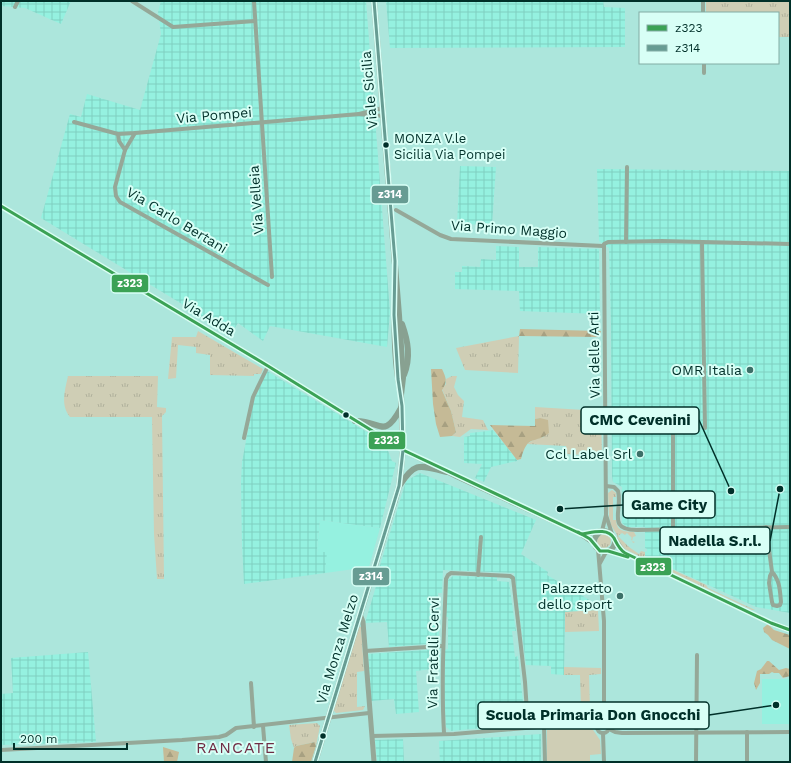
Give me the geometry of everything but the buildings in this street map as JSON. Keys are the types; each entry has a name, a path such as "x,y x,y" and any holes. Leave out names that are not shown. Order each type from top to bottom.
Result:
{"main road":[{"name":"Viale Sicilia","path":"374,1 399,315 397,347 402,355 403,378 401,395"},
{"name":"Via Adda","path":"1,206 268,366 403,450 581,534 594,544"},
{"name":"Viale Sicilia","path":"395,273 394,315 398,379 402,406 403,450"},
{"path":"399,315 408,348 406,368 403,378"},
{"path":"405,343 408,348 406,354 402,355 397,347 405,343"},
{"path":"355,421 378,426 386,426 394,421 402,406"},
{"name":"Via Monza Melzo","path":"315,762 399,486 403,450"},
{"path":"399,486 407,473 417,467 425,467 447,472"},
{"path":"581,534 606,531 613,537 622,552 641,562"},
{"path":"601,532 595,537 594,544 598,549 622,554 641,562 771,623 790,630"},
{"path":"607,551 613,547 613,537"}],"street":[{"path":"16,7 18,1"},
{"path":"132,1 173,27 255,21"},
{"name":"Via Velleia","path":"254,1 272,277"},
{"path":"703,1 703,12"},
{"path":"704,64 704,73"},
{"name":"Via Pompei","path":"359,114 383,108"},
{"name":"Via Pompei","path":"74,122 118,134 359,114 384,116"},
{"name":"Via Carlo Bertani","path":"135,133 125,150 115,188 116,196 120,202 268,286"},
{"path":"118,134 119,141 125,150"},
{"path":"626,242 627,167"},
{"name":"Via Primo Maggio","path":"396,210 451,239 604,245 608,242 790,244"},
{"path":"702,242 705,428"},
{"name":"Via delle Arti","path":"601,532 606,515 604,245"},
{"path":"244,438 253,397 268,366"},
{"path":"673,426 673,530"},
{"path":"606,486 614,487 618,491 618,520 621,528 632,530 673,530 790,527"},
{"name":"Via delle Arti","path":"606,515 613,537"},
{"path":"766,527 772,572 778,582 781,602 780,605 777,606 773,604 771,596 769,580 772,572"},
{"path":"482,537 478,575 510,576 513,579 525,682 528,727"},
{"path":"598,549 603,630 604,721 608,724 609,729 622,733 790,732"},
{"path":"600,563 607,551"},
{"name":"Via Fratelli Cervi","path":"444,733 442,696 446,579 448,574 453,573 478,575"},
{"path":"360,614 363,620 369,713 374,762"},
{"path":"365,651 443,646"},
{"path":"696,655 696,762"},
{"path":"251,683 254,727"},
{"path":"1,750 219,737 226,735 236,728 369,713"},
{"path":"597,725 601,721 604,721"},
{"path":"372,736 444,733 454,734 586,722 597,725"},
{"path":"597,725 598,730 603,733"},
{"path":"263,726 266,762"},
{"path":"544,726 545,762"},
{"path":"603,733 607,732 609,729"},
{"path":"747,732 747,762"},
{"path":"603,733 604,762"}],"shaded area":[{"path":"1,1 71,1 61,24 25,8 1,6"},
{"path":"161,1 366,1 390,312 387,347 270,326 263,341 238,323 231,334 41,218 70,114 81,117 87,94 140,110 161,34 158,12"},
{"path":"386,1 603,1 604,7 625,8 625,47 390,48"},
{"path":"460,166 496,167 492,225 457,224"},
{"path":"597,169 790,171 790,613 756,607 645,556 647,549 645,548 645,527 627,527 622,523 622,487 613,482 612,476 609,248 599,241"},
{"path":"496,246 519,247 519,267 538,267 538,247 599,249 600,314 520,311 519,291 455,289 455,272 462,272 462,266 480,267 481,259 496,260"},
{"path":"267,371 385,443 392,461 396,463 380,528 320,520 317,549 318,552 327,552 325,573 244,584 242,545 242,462 254,399"},
{"path":"493,430 517,461 491,467 484,482 475,478 482,464 464,463 464,437 470,436 470,433"},
{"path":"420,473 536,520 521,554 548,572 547,575 598,605 598,610 565,612 564,675 551,674 551,666 526,665 514,573 443,570 442,593 438,593 439,643 389,647 387,622 365,623 380,573 378,572 406,481"},
{"path":"320,520 380,528 369,567 325,573 326,552 318,552 317,549"},
{"path":"453,576 497,577 497,581 509,582 516,631 512,631 515,657 518,656 525,721 523,724 451,731 446,727 444,694 445,650 448,649 448,617 446,617 448,580"},
{"path":"440,649 440,668 416,671 419,712 396,714 394,699 371,701 368,654"},
{"path":"88,652 96,742 1,745 1,694 13,693 11,658"},
{"path":"762,679 790,679 790,724 762,724"},
{"path":"541,734 541,762 440,762 439,741"},
{"path":"403,739 404,762 377,762 375,740"}],"green space":[{"path":"706,1 790,1 790,37 779,37 779,12 706,12"},
{"path":"520,329 601,331 599,337 519,336"},
{"path":"198,331 263,369 261,374 254,374 254,376 210,375 210,355 196,353 196,347 178,345 176,378 168,379 172,337 196,337"},
{"path":"519,336 518,373 465,370 456,348"},
{"path":"431,369 442,369 445,377 446,382 442,390 451,411 456,432 452,436 440,437 436,424 433,404"},
{"path":"68,376 158,376 157,407 166,408 166,412 162,416 164,579 157,579 154,534 152,417 70,417 65,408 64,402"},
{"path":"452,376 457,376 454,387 458,395 464,401 462,417 483,420 488,430 471,429 460,437 452,436 456,432 451,411 442,389 446,384 446,379"},
{"path":"535,407 601,411 602,456 566,454 566,446 527,444 535,439 544,437 540,418 535,419"},
{"path":"540,418 548,420 549,433 529,443 526,446 521,459 517,460 490,425 535,426 535,419"},
{"path":"612,490 616,493 616,497 613,497 613,520 616,520 619,529 634,532 636,536 633,537 632,541 632,538 627,533 625,535 622,533 618,536 629,547 639,554 641,551 645,552 645,557 706,585 708,588 755,610 752,610 625,549 618,541 609,516 608,493"},
{"path":"601,534 607,534 611,538 611,544 607,548 601,548 597,544 597,538"},
{"path":"598,610 599,631 565,632 565,612"},
{"path":"768,624 774,630 790,635 790,649 772,640 764,632 763,628"},
{"path":"358,627 361,627 364,671 357,672 357,707 365,706 363,710 336,713 333,710"},
{"path":"767,661 779,670 786,668 790,669 790,676 783,678 779,673 772,672 769,674 760,674 760,683 756,690 754,683 757,671 761,669"},
{"path":"564,667 601,668 601,674 589,675 590,709 601,709 601,718 551,723 551,718 584,717 584,708 581,708 580,675 564,675"},
{"path":"317,723 320,726 316,746 315,742 296,746 294,748 289,725"},
{"path":"591,727 600,740 601,754 590,755 590,762 547,762 547,730"},
{"path":"315,742 316,746 311,762 292,762 294,748 296,746"},
{"path":"163,747 179,752 177,762 164,762"}],"transit line":[{"name":"z314","path":"315,762 399,486 403,450 402,406 398,379 394,315 395,261 374,1"},
{"name":"z323","path":"1,206 268,366 403,450 581,534 599,532 607,533 614,538 625,553 771,623 790,630"},
{"name":"z323","path":"578,532 590,539 600,551 608,551 628,557"}],"place":[{"name":"MONZA V.le Sicilia Via Pompei","path":"386,145"},
{"name":"OMR Italia","path":"750,370"},
{"name":"Ccl Label Srl","path":"640,454"},
{"name":"Nadella S.r.l.","path":"780,489"},
{"name":"CMC Cevenini","path":"731,491"},
{"name":"Game City","path":"560,509"},
{"name":"Palazzetto dello sport","path":"620,596"},
{"name":"Scuola Primaria Don Gnocchi","path":"776,705"}],"district":[{"name":"RANCATE","path":"236,747"}]}
